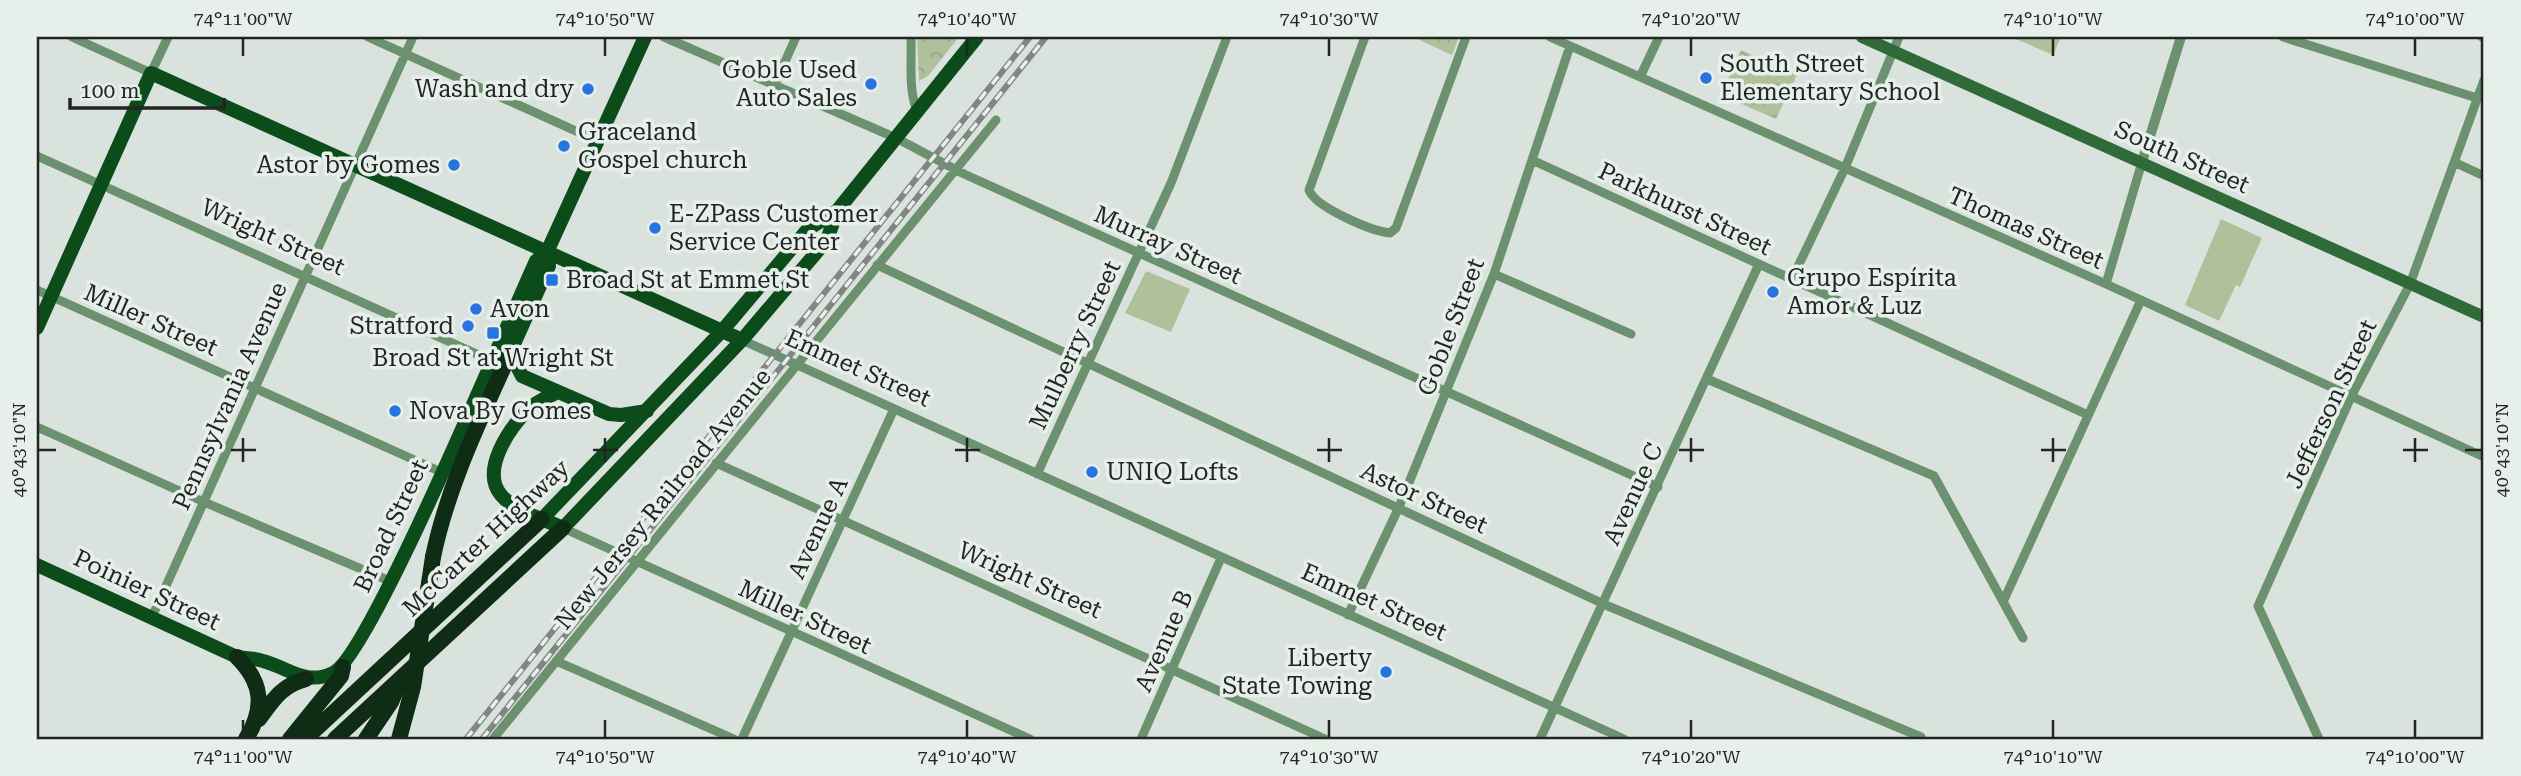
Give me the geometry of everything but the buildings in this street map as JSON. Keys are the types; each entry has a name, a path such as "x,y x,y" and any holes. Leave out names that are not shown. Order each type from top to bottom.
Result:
{"highway":[{"path":"399,739 412,687 433,557 458,467 510,353"},
{"name":"McCarter Highway","path":"304,739 542,519"},
{"name":"McCarter Highway","path":"335,739 563,528"},
{"path":"237,657 247,667 259,691 260,707 255,724"},
{"path":"290,739 334,685 344,667"},
{"path":"366,739 391,702 402,675"},
{"path":"246,739 280,691 290,683 306,679"}],"main road":[{"name":"Broad Street","path":"344,667 391,582 536,261 547,252 645,37"},
{"name":"McCarter Highway","path":"542,519 722,331 808,229 836,211 977,37"},
{"name":"South Street","path":"1862,37 2484,317"},
{"name":"Emmet Street","path":"151,73 742,340"},
{"path":"37,328 151,73"},
{"name":"McCarter Highway","path":"563,528 742,340 827,240 836,211"},
{"name":"Broad Street","path":"510,353 549,266 547,252"},
{"path":"510,353 522,376 608,414 630,415 649,410"},
{"path":"558,392 537,402 522,417 496,460 493,471 494,481 502,496 563,528"},
{"name":"Poinier Street","path":"37,565 237,657 264,661 306,679"},
{"path":"306,679 318,678 344,667"}],"street":[{"name":"Emmet Street","path":"72,37 151,73"},
{"path":"151,73 167,37"},
{"path":"368,37 598,141"},
{"name":"Pennsylvania Avenue","path":"152,617 413,37"},
{"name":"Murray Street","path":"664,37 896,138 956,171 1658,487"},
{"path":"774,86 796,37"},
{"path":"911,37 914,74 910,92 917,111"},
{"name":"Mulberry Street","path":"1037,474 1171,183 1227,37"},
{"path":"1365,37 1309,190 1315,201 1376,232 1390,233 1396,228 1466,37"},
{"name":"Thomas Street","path":"1549,37 2106,284 2484,457"},
{"path":"1640,77 1659,37"},
{"path":"1792,279 1845,168 1899,37"},
{"path":"2106,284 2181,37"},
{"path":"2283,37 2477,98"},
{"name":"Goble Street","path":"1348,615 1399,507 1494,274 1570,46"},
{"name":"Jefferson Street","path":"2319,739 2259,606 2351,397 2410,284 2484,80"},
{"name":"New Jersey Railroad Avenue","path":"493,739 996,120"},
{"name":"Wright Street","path":"37,156 491,360"},
{"name":"Parkhurst Street","path":"1532,160 2088,415"},
{"path":"2456,163 2484,176"},
{"name":"Avenue C","path":"1540,739 1759,264"},
{"name":"Astor Street","path":"877,265 1604,604 1921,737"},
{"path":"1494,274 1631,334"},
{"name":"Miller Street","path":"37,290 441,472"},
{"path":"2003,603 2141,300"},
{"name":"Emmet Street","path":"742,340 1624,739"},
{"path":"1707,379 1934,476 2023,638"},
{"name":"Avenue A","path":"742,739 894,409"},
{"path":"37,427 391,582"},
{"name":"Wright Street","path":"716,463 1325,739"},
{"name":"Miller Street","path":"563,528 1030,739"},
{"name":"Avenue B","path":"1141,739 1174,670 1221,558"},
{"path":"556,661 734,739"}],"green space":[{"path":"917,37 959,37 928,76 919,81"},
{"path":"1413,37 1459,37 1452,55"},
{"path":"2011,37 2061,37 2053,55"},
{"path":"1741,50 1797,75 1776,119 1721,95"},
{"path":"2221,219 2262,238 2240,287 2236,285 2219,321 2185,305"},
{"path":"1146,271 1190,289 1171,332 1125,313"}],"railway":[{"path":"466,739 1030,37"},
{"path":"482,739 1046,37"}],"place":[{"name":"South Street Elementary School","path":"1706,78"},
{"name":"Goble Used Auto Sales","path":"871,84"},
{"name":"Wash and dry","path":"588,89"},
{"name":"Graceland Gospel church","path":"564,146"},
{"name":"Astor by Gomes","path":"454,165"},
{"name":"E-ZPass Customer Service Center","path":"655,228"},
{"name":"Broad St at Emmet St","path":"552,280"},
{"name":"Grupo Espírita Amor & Luz","path":"1773,292"},
{"name":"Avon","path":"476,309"},
{"name":"Stratford","path":"468,326"},
{"name":"Broad St at Wright St","path":"493,333"},
{"name":"Nova By Gomes","path":"395,411"},
{"name":"UNIQ Lofts","path":"1092,472"},
{"name":"Liberty State Towing","path":"1386,672"}]}
